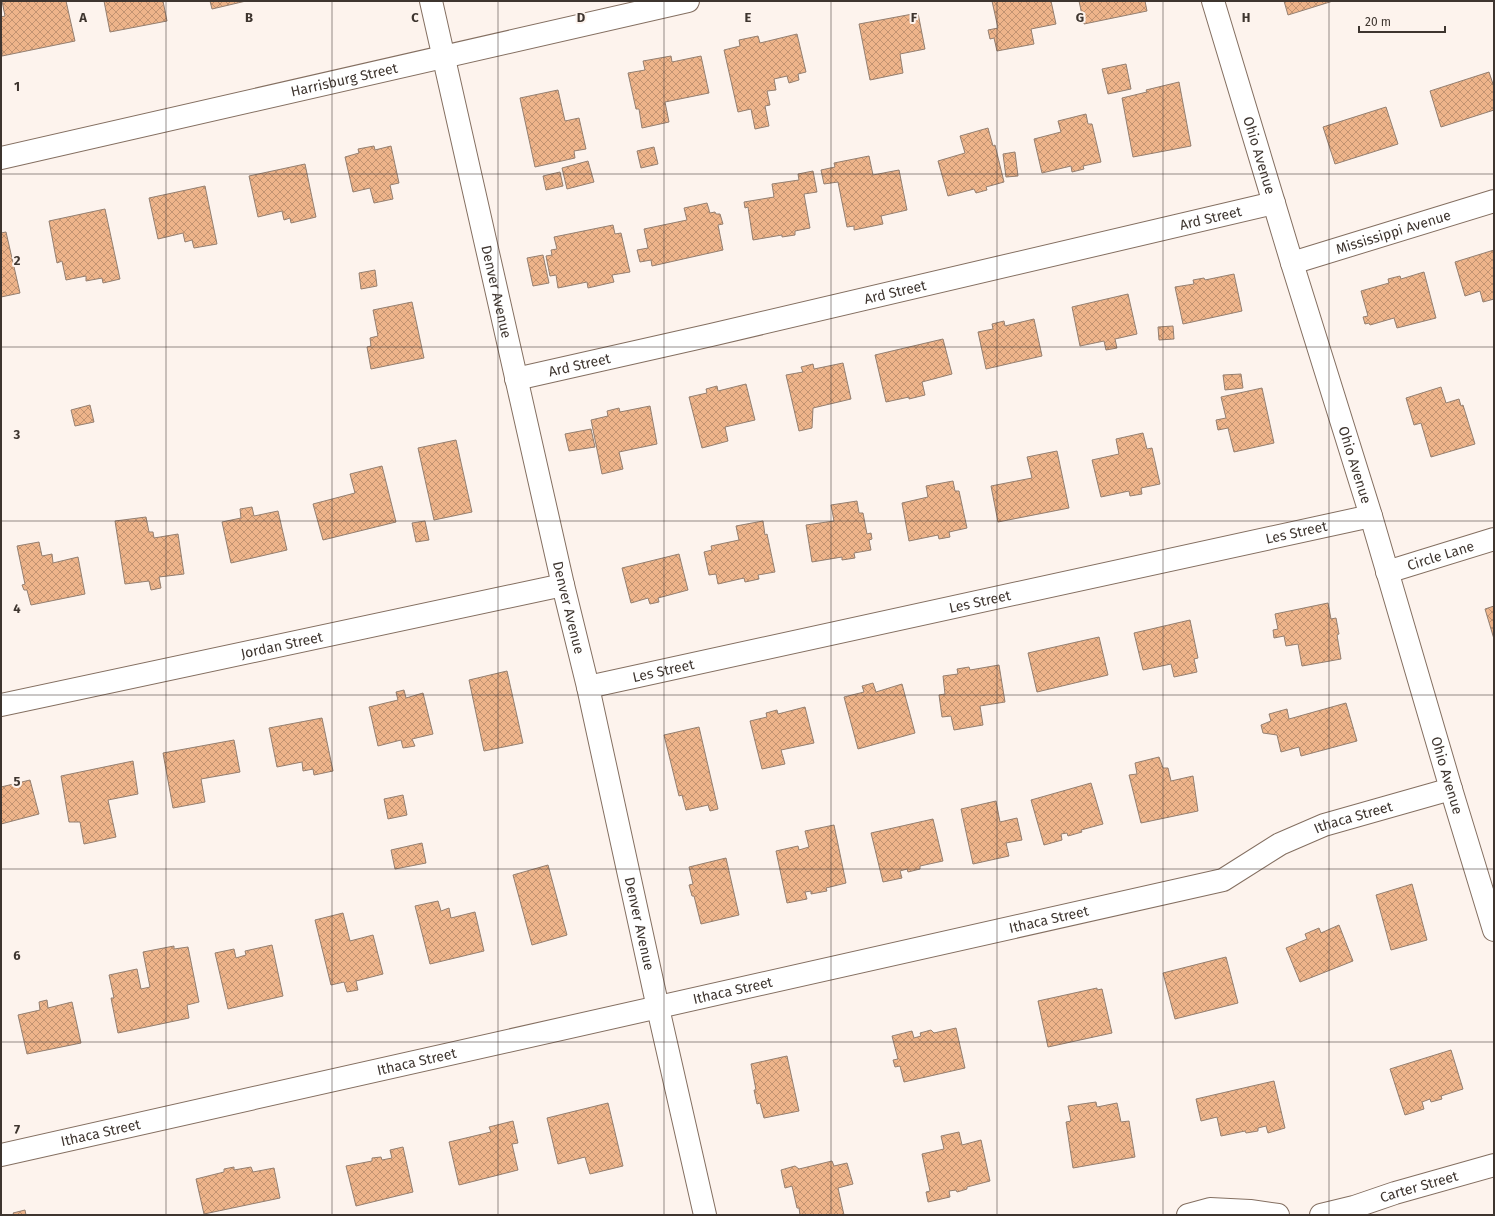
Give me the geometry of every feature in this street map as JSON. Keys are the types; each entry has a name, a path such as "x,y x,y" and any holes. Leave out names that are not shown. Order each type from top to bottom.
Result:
{"street":[{"name":"Denver Avenue","path":"431,1 563,585 588,687 705,1215"},
{"name":"Harrisburg Street","path":"1,158 688,1"},
{"name":"Ohio Avenue","path":"1213,1 1292,263 1371,516 1451,789 1489,898 1494,930"},
{"name":"Mississippi Avenue","path":"1292,263 1494,201"},
{"name":"Ard Street","path":"516,379 1274,204"},
{"name":"Les Street","path":"588,687 1371,516"},
{"name":"Circle Lane","path":"1387,572 1494,539"},
{"name":"Jordan Street","path":"1,705 563,585"},
{"name":"Ithaca Street","path":"1,1155 1223,880 1280,844 1324,825 1451,789"},
{"name":"Carter Street","path":"1321,1215 1354,1207 1395,1193 1494,1165"},
{"path":"1188,1215 1210,1209 1250,1211 1278,1215"}],"building":[{"path":"2,1 66,1 75,41 2,56 1,17 5,16"},
{"path":"104,1 163,1 167,21 110,32"},
{"path":"210,1 246,1 212,9"},
{"path":"992,1 1051,1 1056,24 1031,29 1034,44 997,51 994,38 990,39 988,30 998,28"},
{"path":"1079,1 1145,1 1147,11 1084,24"},
{"path":"1284,1 1333,1 1288,15"},
{"path":"918,13 925,49 900,54 903,73 870,80 859,24"},
{"path":"797,34 806,72 798,74 799,80 789,83 787,76 774,79 776,90 767,91 770,105 765,106 769,126 755,129 751,109 738,112 724,50 740,46 739,40 758,36 760,43"},
{"path":"671,56 672,62 701,56 709,93 665,102 669,122 642,128 639,109 636,109 628,73 645,70 643,61"},
{"path":"1126,64 1131,89 1108,94 1102,69"},
{"path":"1489,72 1494,87 1494,110 1441,127 1430,91"},
{"path":"1179,82 1191,146 1133,157 1122,98 1147,92 1146,90"},
{"path":"558,90 565,121 579,118 586,149 574,151 575,158 535,167 520,98"},
{"path":"1386,107 1398,144 1335,164 1323,127"},
{"path":"1086,114 1088,124 1092,124 1101,162 1083,166 1084,169 1072,172 1071,166 1042,173 1034,139 1061,132 1058,121"},
{"path":"988,128 993,146 995,145 1004,182 986,187 987,190 976,193 974,189 948,196 938,161 965,153 960,136"},
{"path":"374,146 375,150 391,146 399,183 390,185 393,199 374,203 370,188 353,192 345,157 359,153 358,149"},
{"path":"654,147 658,164 641,168 637,151"},
{"path":"1015,152 1018,176 1006,177 1003,154"},
{"path":"869,156 873,175 899,170 907,210 881,216 883,224 854,230 854,226 847,227 838,182 824,184 821,170 835,167 834,163"},
{"path":"588,161 594,182 567,189 562,168"},
{"path":"305,164 316,217 291,223 290,218 284,220 282,211 258,217 249,176"},
{"path":"813,171 817,192 804,194 810,228 795,231 795,235 782,237 782,235 753,240 748,207 745,208 744,202 774,197 772,184 799,180 798,174"},
{"path":"560,172 563,186 546,190 543,176"},
{"path":"205,186 217,244 194,248 192,240 185,242 183,233 158,239 149,198"},
{"path":"707,203 710,213 715,212 716,214 720,214 723,224 718,225 723,250 652,266 651,260 640,262 637,250 648,248 644,229 687,220 684,208"},
{"path":"105,209 120,279 103,283 102,278 86,281 86,276 66,280 62,261 57,263 49,221"},
{"path":"613,225 615,234 621,233 630,272 612,275 614,282 588,288 587,282 558,288 556,275 550,276 546,256 552,255 551,250 557,249 554,237"},
{"path":"6,232 20,293 1,297 1,233"},
{"path":"1494,250 1494,299 1483,302 1480,291 1465,296 1455,262"},
{"path":"543,255 549,283 533,286 527,258"},
{"path":"375,270 377,286 361,289 359,273"},
{"path":"1424,272 1436,318 1397,328 1394,318 1370,325 1369,323 1365,324 1363,317 1368,316 1361,291 1389,283 1388,279 1400,276 1401,279"},
{"path":"1234,274 1242,311 1183,324 1175,287 1194,284 1193,280 1204,278 1205,280"},
{"path":"1128,294 1137,334 1115,339 1117,348 1106,350 1104,341 1080,346 1072,307"},
{"path":"412,302 424,358 371,369 367,347 371,346 370,338 378,336 373,310"},
{"path":"1034,319 1042,356 986,369 978,332 993,329 992,324 1004,321 1005,326"},
{"path":"1173,326 1174,339 1159,340 1158,327"},
{"path":"943,339 952,374 922,382 925,395 886,402 875,355"},
{"path":"843,363 851,399 813,408 812,428 799,431 786,375 803,372 801,367 813,364 814,369"},
{"path":"1241,374 1243,388 1225,390 1223,375"},
{"path":"746,384 755,420 725,427 728,441 702,448 689,397 707,393 706,389 717,386 718,391"},
{"path":"1441,387 1446,403 1459,399 1461,406 1463,405 1475,444 1431,457 1421,423 1414,425 1406,398"},
{"path":"1262,388 1274,443 1234,452 1228,428 1218,430 1216,420 1226,418 1221,397"},
{"path":"90,405 94,422 75,426 71,410"},
{"path":"650,406 657,444 619,452 623,469 602,474 591,420 608,416 607,411 619,408 620,412"},
{"path":"591,429 595,447 569,451 565,434"},
{"path":"1143,433 1147,449 1152,448 1160,484 1141,488 1142,494 1130,496 1129,491 1101,497 1092,460 1119,454 1116,439"},
{"path":"456,440 472,512 434,520 418,448"},
{"path":"1057,451 1069,508 998,522 991,486 1032,478 1027,457"},
{"path":"382,466 396,522 323,540 313,504 355,493 350,474"},
{"path":"953,481 955,491 959,491 967,528 949,532 950,537 939,539 938,535 909,541 902,503 928,497 926,486"},
{"path":"857,501 859,513 863,513 867,534 871,533 872,539 869,540 871,550 854,553 855,558 842,560 842,557 812,562 806,525 834,521 831,505"},
{"path":"252,507 254,516 278,511 287,550 231,563 222,522 241,518 240,509"},
{"path":"146,517 149,532 153,532 154,538 178,534 184,574 159,577 161,588 151,590 149,581 125,584 115,521"},
{"path":"425,521 429,540 416,542 412,523"},
{"path":"763,521 765,535 767,534 775,572 758,575 759,579 745,582 744,578 718,584 716,574 709,575 704,552 712,550 711,546 739,540 736,526"},
{"path":"39,542 42,556 52,554 53,563 78,557 85,594 31,605 27,590 24,590 22,585 25,584 17,546"},
{"path":"679,554 688,590 658,598 659,602 650,604 648,598 631,603 622,568"},
{"path":"1328,603 1331,619 1336,618 1341,659 1302,666 1298,644 1286,646 1284,636 1274,638 1273,630 1278,629 1275,614"},
{"path":"1494,606 1494,639 1485,609"},
{"path":"1190,620 1198,658 1194,659 1197,672 1174,677 1171,664 1143,670 1134,633"},
{"path":"1099,637 1108,675 1037,692 1028,653"},
{"path":"999,665 1005,702 980,706 983,725 954,730 951,716 942,717 939,695 945,694 943,676 958,674 957,669 969,667 970,670"},
{"path":"507,671 523,743 484,751 469,680"},
{"path":"873,683 876,692 902,684 915,733 858,749 844,697 864,692 862,686"},
{"path":"404,690 406,698 423,693 433,734 412,739 415,746 403,748 401,740 378,746 369,707 398,700 396,692"},
{"path":"1346,703 1357,741 1301,756 1299,747 1281,752 1277,735 1263,733 1261,725 1271,721 1269,714 1287,709 1289,719"},
{"path":"805,707 814,743 781,750 785,764 762,769 750,721 767,717 766,713 777,710 778,714"},
{"path":"322,718 333,771 314,775 313,769 303,771 302,762 277,767 269,728"},
{"path":"699,727 718,809 710,811 708,805 686,810 682,795 679,796 664,735"},
{"path":"234,740 240,772 201,779 205,802 173,808 163,753"},
{"path":"1159,757 1163,768 1168,768 1171,781 1193,776 1198,811 1141,823 1129,775 1137,774 1135,763"},
{"path":"133,761 138,794 108,800 116,837 84,844 80,822 69,822 61,776"},
{"path":"30,780 39,814 1,824 1,787"},
{"path":"1091,783 1103,824 1081,830 1082,832 1068,836 1067,833 1061,834 1062,840 1044,845 1031,800"},
{"path":"403,795 407,815 388,819 384,799"},
{"path":"996,801 1000,822 1017,818 1022,840 1006,843 1009,856 973,864 961,809"},
{"path":"933,819 943,861 920,866 920,869 908,872 907,869 900,871 902,878 883,882 871,833"},
{"path":"834,825 846,883 826,888 827,891 811,894 811,891 805,892 807,899 787,903 776,851 798,846 799,850 809,847 805,831"},
{"path":"422,843 426,863 395,869 391,850"},
{"path":"726,858 739,915 701,924 694,896 692,896 689,885 693,884 689,867"},
{"path":"548,865 567,935 532,945 513,875"},
{"path":"1412,884 1427,940 1391,950 1376,895"},
{"path":"438,901 441,911 449,908 451,918 475,912 484,951 430,964 415,906"},
{"path":"343,913 350,941 373,935 383,974 356,981 358,990 347,992 344,982 331,985 315,920"},
{"path":"1339,925 1353,961 1300,982 1286,948 1307,939 1305,934 1319,928 1321,933"},
{"path":"272,945 283,996 228,1009 215,953 234,949 236,958 246,955 245,951"},
{"path":"174,946 174,949 188,947 199,1002 187,1005 189,1018 118,1033 111,998 114,998 109,975 137,969 141,989 150,987 143,952"},
{"path":"1226,957 1238,1003 1175,1019 1163,973"},
{"path":"1097,988 1097,990 1102,989 1112,1033 1048,1047 1038,1001"},
{"path":"47,1000 48,1008 72,1002 81,1043 27,1054 18,1015 40,1010 39,1002"},
{"path":"956,1028 965,1068 904,1082 900,1066 895,1067 893,1060 898,1059 892,1036 912,1031 914,1038 921,1036 920,1033 931,1030 934,1033"},
{"path":"1451,1050 1463,1089 1441,1096 1442,1099 1431,1102 1430,1099 1422,1102 1424,1109 1405,1115 1390,1069"},
{"path":"787,1056 799,1111 764,1118 760,1103 757,1104 751,1064"},
{"path":"1274,1081 1285,1128 1268,1133 1266,1126 1258,1128 1258,1131 1246,1133 1245,1131 1221,1136 1217,1117 1201,1121 1196,1099"},
{"path":"1096,1102 1097,1107 1117,1103 1121,1122 1129,1121 1135,1157 1073,1168 1066,1122 1071,1121 1068,1106"},
{"path":"608,1103 623,1166 590,1174 585,1157 558,1164 547,1118"},
{"path":"513,1121 518,1143 512,1144 518,1170 459,1185 449,1142 491,1132 489,1127"},
{"path":"959,1132 962,1145 981,1140 990,1181 967,1187 967,1189 957,1192 956,1190 949,1191 950,1197 928,1202 926,1192 930,1191 922,1154 944,1149 941,1136"},
{"path":"403,1147 413,1192 356,1206 346,1166 372,1161 372,1158 381,1157 382,1160 392,1158 390,1150"},
{"path":"832,1161 834,1166 847,1163 853,1184 838,1188 844,1215 800,1215 792,1186 785,1188 781,1170 795,1166 799,1169"},
{"path":"234,1167 234,1170 251,1167 253,1172 274,1168 280,1198 204,1214 196,1179 224,1172 224,1169"},
{"path":"25,1210 26,1215 14,1215 13,1213"}]}
